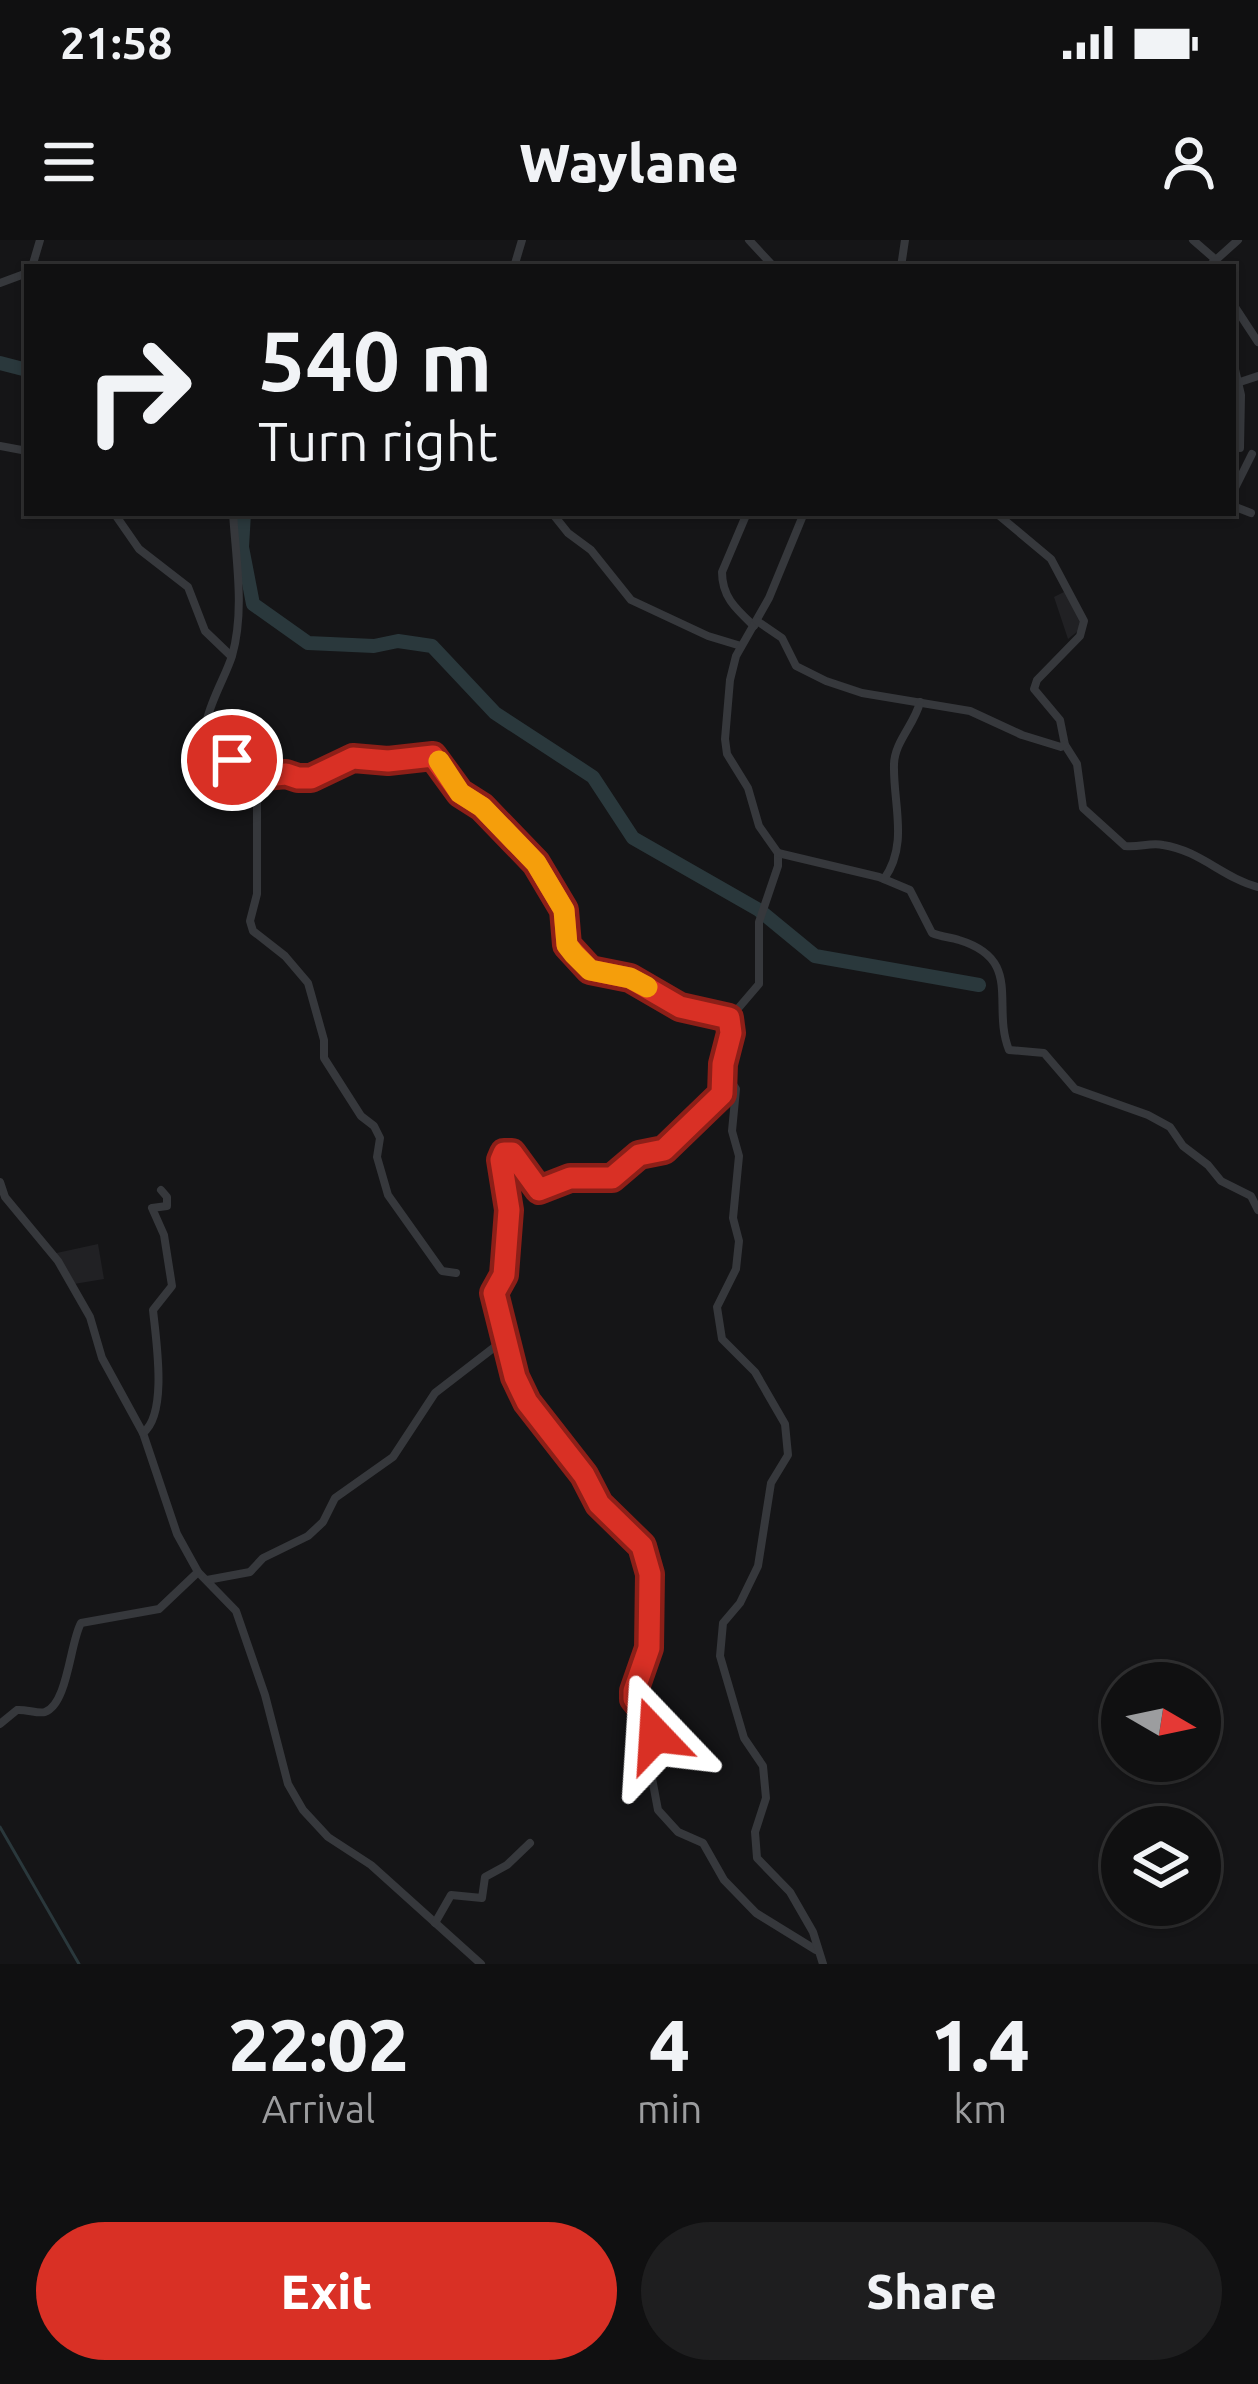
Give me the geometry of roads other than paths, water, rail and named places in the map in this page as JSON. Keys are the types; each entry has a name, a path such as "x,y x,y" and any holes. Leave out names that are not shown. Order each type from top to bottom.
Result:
{"street":[{"path":"749,240 771,264"},
{"path":"1193,240 1212,263 1238,240"},
{"path":"1236,308 1258,341"},
{"path":"1236,370 1240,382 1236,447 1255,456 1236,487"},
{"path":"1240,382 1258,376"},
{"path":"1236,507 1251,513"},
{"path":"116,516 139,549 188,587 205,631 232,656"},
{"path":"233,516 240,592 232,656 205,723 210,756 232,760 257,773 311,778 353,758 388,761 433,756 460,793 482,807 536,863 564,910 567,945 590,970 630,978 680,1007 729,1018"},
{"path":"555,516 611,572 631,600 707,636 741,646"},
{"path":"746,516 722,572 727,598 782,638 796,666 862,693 970,711 1022,735 1065,745"},
{"path":"803,516 756,623 741,646 730,680 725,746 748,788 759,826 778,853 778,866 760,922 758,984 729,1018 722,1094 664,1150 639,1155 612,1178 570,1178 539,1190 516,1156 504,1153 501,1166 509,1210 506,1265 494,1293 527,1402 584,1475 599,1504 642,1546 647,1562 649,1648 634,1699 654,1724 651,1773 658,1810 679,1832 704,1843 724,1880 756,1913 816,1950"},
{"path":"1000,516 1051,559 1084,621 1080,636 1035,684 1040,700 1058,716 1065,745 1077,764 1083,808 1125,846 1161,844 1226,871 1234,881 1258,887"},
{"path":"884,879 900,838 894,761 920,702"},
{"path":"257,773 257,894 250,921 254,931 308,983 324,1040 324,1058 380,1138 377,1157 388,1196 442,1271 455,1274"},
{"path":"778,853 884,879 916,896 932,933 959,939 996,962 1004,981 1009,1050 1044,1053 1076,1089 1162,1122 1221,1181 1250,1196 1258,1210"},
{"path":"724,1071 736,1089 732,1131 740,1156 733,1219 740,1241 736,1269 717,1307 722,1339 755,1372 785,1424 788,1455 771,1483 758,1566 724,1623 720,1656 744,1738 763,1766 766,1798 755,1832 757,1858 790,1892 813,1932 823,1964"},
{"path":"0,1182 5,1197 58,1261 90,1317 103,1358 142,1433 177,1534 198,1572 236,1612 265,1695 288,1784 302,1810 481,1964"},
{"path":"142,1433 153,1422 160,1376 153,1310 172,1286 164,1235 152,1208 167,1206 161,1190"},
{"path":"207,1580 243,1575 263,1558 308,1536 323,1522 335,1498 393,1457 435,1393 505,1339"},
{"path":"0,1724 17,1710 43,1713 50,1709 68,1674 81,1623 159,1609 198,1572"},
{"path":"435,1922 451,1895 482,1898 485,1877 507,1865 530,1843"}],"waterway":[{"path":"0,363 24,369"},
{"path":"244,516 242,547 253,604 308,643 374,646 398,641 432,646 495,713 593,777 633,838 759,910 815,956 979,985"},
{"path":"0,1827 79,1964"}]}
